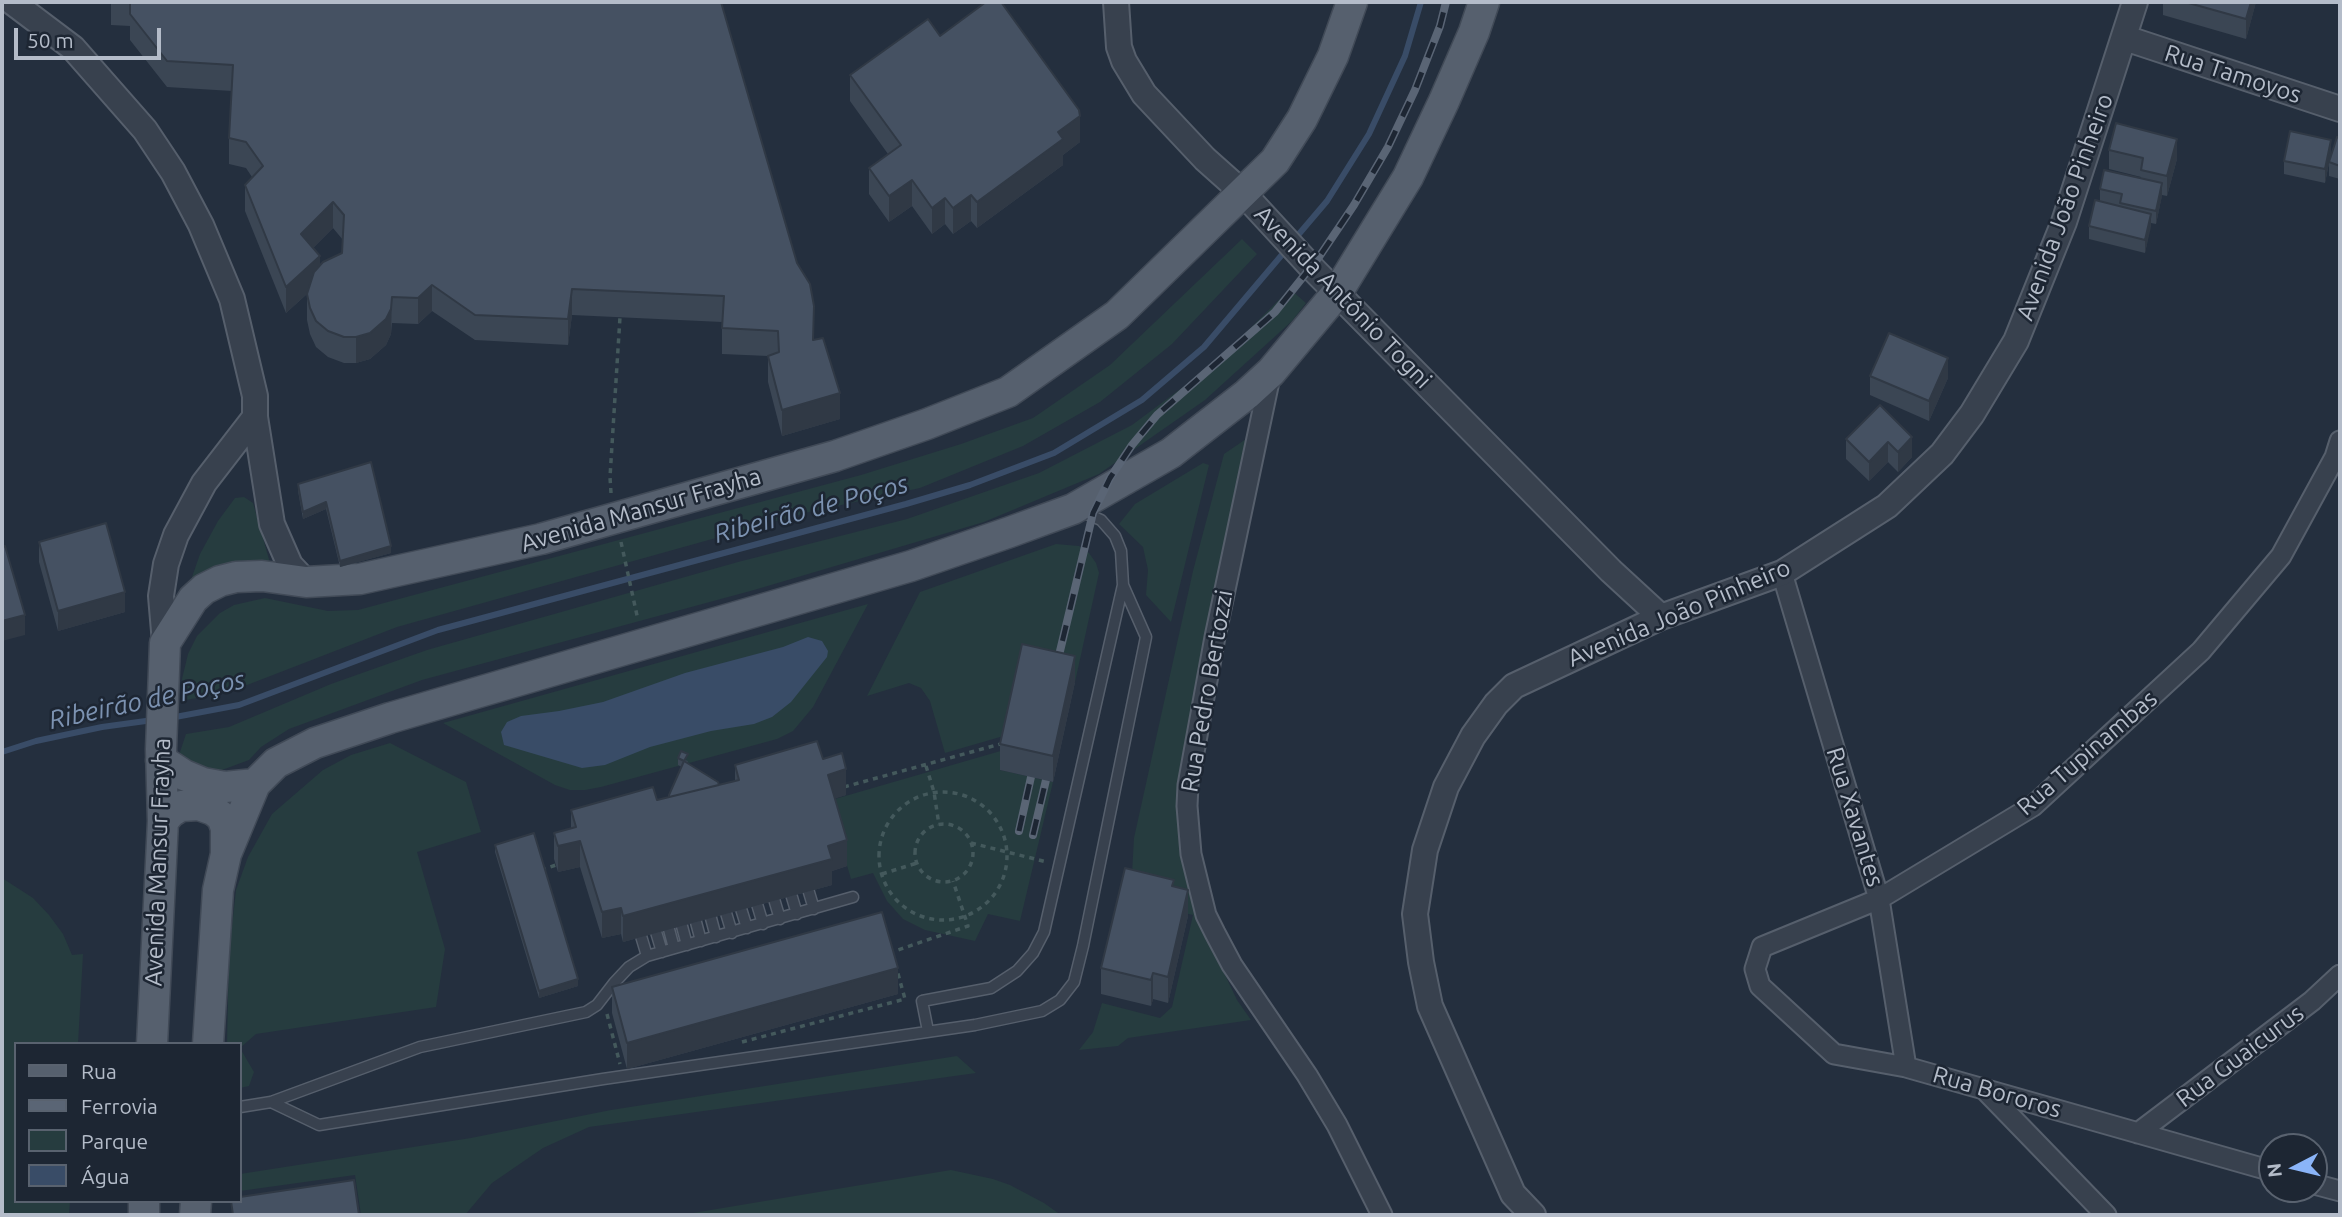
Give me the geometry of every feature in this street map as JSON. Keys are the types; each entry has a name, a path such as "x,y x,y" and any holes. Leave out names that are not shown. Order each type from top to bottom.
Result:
{"main road":[{"name":"Avenida Mansur Frayha","path":"152,1042 163,821 161,755 165,657 193,599 204,589 220,581 262,576 306,582 360,579 541,539 835,456 1007,392 1116,315 1275,161 1302,119 1333,56 1352,2"},
{"path":"208,1042 218,890 226,854 255,784 276,763 293,752 390,718 911,566 1073,509 1171,453 1271,372 1337,293 1408,177 1474,32 1484,2"},
{"path":"161,755 202,783 225,787 255,784"},
{"path":"163,821 181,806 199,805 213,810 222,817 226,828 226,854"}],"street":[{"name":"Avenida Antônio Togni","path":"1116,2 1119,47 1144,94 1611,571 1650,621"},
{"name":"Avenida João Pinheiro","path":"1533,1215 1512,1205 1430,1006 1421,962 1415,914 1425,850 1446,787 1473,736 1496,704 1514,685 1650,621 1782,572 1887,506 1942,454 1972,414 2021,329 2064,222 2135,2"},
{"path":"19,4 73,48 145,130 173,172 201,225 232,299 255,397 254,417 272,524 290,565 306,582"},
{"name":"Rua Tamoyos","path":"2125,38 2340,109"},
{"name":"Rua Pedro Bertozzi","path":"1271,372 1215,637 1188,785 1191,854 1206,915 1214,933 1232,965 1325,1105 1381,1215"},
{"path":"165,657 161,596 166,564 176,535 204,483 254,417"},
{"name":"Rua Tupinambas","path":"1755,969 1762,947 1879,899 2034,806 2200,651 2281,556 2335,457 2340,441"},
{"name":"Rua Xavantes","path":"1782,572 1879,899 1906,1067"},
{"name":"Rua Bororos","path":"1755,969 1760,986 1834,1054 1906,1067 2258,1167"},
{"name":"Rua Guaicurus","path":"2138,1133 2312,1001 2340,975"},
{"path":"1983,1088 2106,1215"}],"lane":[{"path":"928,1031 922,1001 991,988 1017,971 1033,953 1044,932 1123,585 1121,551 1115,536 1101,520 1073,509"},
{"path":"271,1102 319,1125 603,1079 1020,1017 1042,1011 1060,1000 1074,982 1146,637 1123,585"},
{"path":"801,866 814,909"},
{"path":"784,869 797,914"},
{"path":"767,874 780,919"},
{"path":"750,879 763,924"},
{"path":"734,883 747,928"},
{"path":"719,887 732,933"},
{"path":"704,891 716,937"},
{"path":"688,895 701,941"},
{"path":"242,1107 271,1102 420,1047 586,1012 597,1006 629,967 647,956 853,897"},
{"path":"661,902 674,948"},
{"path":"678,910 687,944"},
{"path":"652,917 662,952"},
{"path":"637,920 647,956"}],"path":[{"path":"620,317 610,477 635,605"},
{"path":"844,787 1006,743"},
{"path":"926,766 934,792 939,824"},
{"path":"934,792 956,793 976,801 993,815 1003,832 1008,853 1006,873 997,892 983,907 965,917 945,922 925,918 906,909 891,894 881,874 879,852 884,831 896,813 913,799 934,792"},
{"path":"971,843 972,862 961,877 953,881 944,883 927,877 916,863 915,853 922,834 939,824 958,828 971,843 1059,865"},
{"path":"881,874 916,863"},
{"path":"534,872 556,865"},
{"path":"892,952 968,926 953,881"},
{"path":"730,1045 905,999 889,942"},
{"path":"606,1010 623,1074"}],"green space":[{"path":"1242,239 1257,254 1172,344 1100,402 1023,446 920,488 809,512 397,627 229,692 186,700 182,679 188,654 197,636 220,613 234,605 265,598 328,611 358,610 861,475 1033,418 1110,365"},
{"path":"1290,289 1306,303 1292,321 1205,400 1099,474 984,522 754,590 422,680 289,729 261,747 249,760 222,770 205,770 179,755 186,734 229,727 331,684 427,650 738,562 907,519 1039,473 1132,425 1214,364"},
{"path":"1258,427 1184,798 1197,916 1237,1000 1251,1020 1128,1038 1118,1046 1079,1050 1093,1032 1102,1003 1160,1018 1172,1007 1193,915 1176,911 1132,874 1134,838 1193,571 1224,454"},
{"path":"1203,463 1209,465 1171,622 1146,595 1148,570 1143,547 1119,524 1135,504"},
{"path":"244,497 253,503 272,570 186,604 200,554 218,521 235,498"},
{"path":"1056,544 1079,546 1089,553 1099,573 1075,682 1022,670 1007,735 945,753 930,701 921,688 909,683 867,696 920,592"},
{"path":"868,604 813,707 793,731 777,739 601,787 570,790 555,785 443,723"},
{"path":"390,743 466,782 481,832 417,852 445,949 436,1007 256,1034 242,1046 242,1042 227,1042 229,953 236,890 248,857 272,814 323,770 351,755"},
{"path":"1004,750 1000,770 1053,782 1020,921 988,914 975,941 925,930 903,919 887,901 873,873 851,879 828,801"},
{"path":"2,878 33,898 49,915 63,934 72,955 83,954 78,1042 14,1042 14,1203 70,1203 69,1215 2,1215"},
{"path":"242,1051 254,1072 249,1086 242,1088"},
{"path":"957,1056 976,1073 589,1127 543,1148 492,1183 465,1215 361,1215 355,1175 242,1191 242,1174 471,1138 611,1110"},
{"path":"951,1170 1010,1185 1061,1215 681,1215"}],"water":[{"path":"808,637 822,641 828,651 827,657 791,702 772,717 754,724 711,731 650,747 605,765 582,768 504,745 501,732 507,722 521,716 603,702 685,673 783,647"}],"building":[{"path":"130,2 721,2 797,263 810,284 814,306 813,340 823,338 840,393 782,410 768,356 779,352 778,331 722,328 724,296 572,289 568,319 475,315 432,285 418,298 392,297 391,309 386,319 370,333 344,337 328,331 316,321 307,294 314,272 323,262 342,253 344,215 333,202 301,234 320,256 286,287 245,185 263,166 246,142 229,138 233,65 167,61 130,14"},
{"path":"986,2 1001,2 1079,110 1080,116 1058,132 1063,139 977,202 971,195 953,208 945,198 932,208 912,180 889,196 869,168 901,145 850,75 928,19 940,36"},
{"path":"2185,2 2251,2 2246,19"},
{"path":"2116,123 2177,139 2167,176 2141,170 2143,158 2109,150"},
{"path":"2290,131 2331,140 2325,169 2284,161"},
{"path":"2337,137 2340,138 2340,166 2329,162"},
{"path":"2104,170 2162,183 2156,211 2120,203 2122,194 2100,189"},
{"path":"2095,200 2151,214 2145,240 2089,226"},
{"path":"1889,333 1948,358 1929,401 1870,376"},
{"path":"1880,405 1912,437 1898,452 1888,442 1869,462 1846,439"},
{"path":"371,462 391,546 340,561 326,502 303,512 298,484"},
{"path":"106,523 125,592 58,611 39,542"},
{"path":"5,546 25,615 2,621 2,547"},
{"path":"1022,644 1075,656 1053,756 1000,744"},
{"path":"817,741 823,759 842,753 846,769 828,775 847,840 828,846 832,859 623,916 621,908 602,912 580,841 558,846 554,833 576,827 571,810 653,787 657,800 739,780 735,765"},
{"path":"681,751 688,754 684,761 678,758"},
{"path":"684,761 718,782 719,785 669,797"},
{"path":"534,833 578,979 539,991 495,845"},
{"path":"1125,868 1174,880 1172,886 1188,890 1168,977 1153,973 1151,980 1101,968"},
{"path":"882,912 898,968 627,1043 612,987"},
{"path":"354,1180 359,1215 233,1215 231,1203 242,1203 242,1197"}],"waterway":[{"name":"Ribeirão de Poços","path":"1293,241 1327,201 1369,134 1405,56 1421,2"},
{"name":"Ribeirão de Poços","path":"170,718 239,705 438,630 906,504 970,485 1054,453 1142,400 1204,347 1286,250"},
{"name":"Ribeirão de Poços","path":"2,752 36,741 102,727 153,720"}],"railway":[{"path":"1055,672 1093,513 1110,478 1157,415 1275,312 1319,257 1388,147 1415,90 1440,26 1446,2"},
{"path":"1019,831 1031,777"},
{"path":"1033,835 1046,780"}]}
